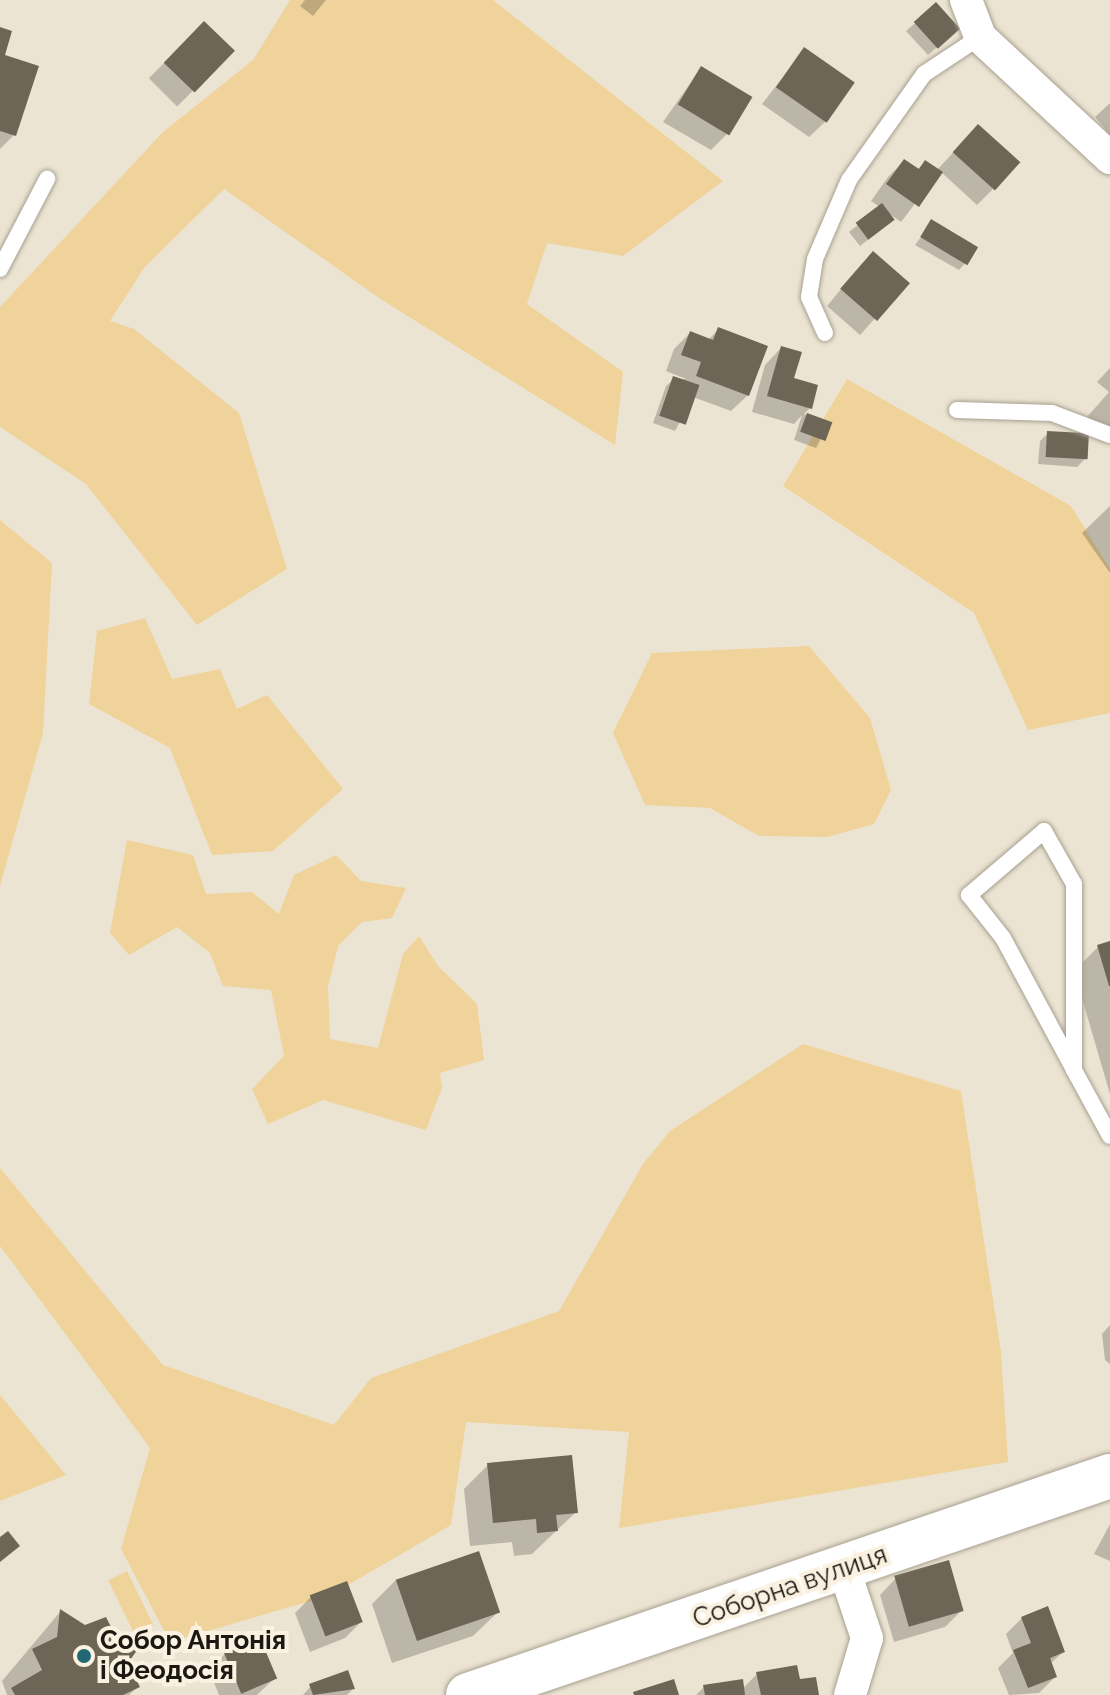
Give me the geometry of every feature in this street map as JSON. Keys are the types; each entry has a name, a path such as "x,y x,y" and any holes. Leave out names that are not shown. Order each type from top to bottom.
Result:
{"main road":[{"name":"Соборна вулиця","path":"468,1695 1110,1476"}],"street":[{"path":"966,0 980,37 1110,158"},
{"path":"844,1569 867,1638 850,1695"}],"lane":[{"path":"825,333 809,297 815,259 849,180 924,74 980,37"},
{"path":"0,269 47,179"},
{"path":"957,410 1052,413 1110,435"},
{"path":"1074,1070 1074,884 1044,831 969,895 1003,938 1074,1070 1110,1136"}],"shaded area":[{"path":"290,0 493,0 723,181 623,256 547,243 527,304 623,372 615,445 382,300 224,189 144,268 110,321 134,329 239,413 287,569 197,625 86,484 0,427 0,307 163,132 253,60"},
{"path":"847,379 1071,506 1110,569 1110,713 1028,730 974,613 783,486"},
{"path":"0,520 52,563 43,733 0,886"},
{"path":"145,618 172,679 220,669 237,709 267,695 343,789 273,851 212,855 170,748 89,704 97,631"},
{"path":"809,646 870,718 891,790 874,824 827,837 759,836 710,808 645,805 613,733 652,653"},
{"path":"127,840 193,855 206,894 252,892 279,914 294,875 336,855 361,881 406,888 392,918 362,922 338,946 328,986 330,1039 378,1048 403,954 419,936 438,966 477,1004 484,1060 440,1073 442,1088 426,1130 323,1100 268,1124 252,1089 284,1056 271,990 223,986 210,953 177,927 129,955 110,933"},
{"path":"803,1044 961,1091 1001,1352 1008,1462 619,1528 629,1432 466,1422 451,1525 331,1595 170,1642 121,1549 150,1448 0,1246 0,1168 163,1365 334,1425 371,1378 559,1311 643,1164 670,1131"},
{"path":"0,1395 66,1475 0,1501"},
{"path":"127,1571 153,1624 134,1633 108,1580"}],"building":[{"path":"936,2 960,29 938,49 914,22"},
{"path":"204,21 235,51 195,93 164,63"},
{"path":"0,27 12,31 5,55 39,66 16,136 0,131"},
{"path":"804,47 855,83 827,123 776,87"},
{"path":"701,66 752,97 729,135 678,105"},
{"path":"978,124 1020,162 995,190 953,152"},
{"path":"904,159 919,169 925,160 943,172 919,207 886,184"},
{"path":"882,203 895,220 868,240 856,223"},
{"path":"931,219 978,247 967,265 920,237"},
{"path":"873,251 910,283 877,321 840,289"},
{"path":"718,327 768,346 749,396 696,376 701,362 681,355 690,331 713,340"},
{"path":"781,346 802,352 794,378 818,385 812,409 767,396"},
{"path":"673,376 699,385 686,425 659,416"},
{"path":"807,413 832,422 826,441 800,432"},
{"path":"1047,431 1089,433 1088,459 1046,457"},
{"path":"1110,941 1110,986 1109,986 1097,945"},
{"path":"572,1455 578,1513 556,1515 558,1531 537,1533 536,1519 493,1523 487,1463"},
{"path":"8,1531 20,1546 0,1562 0,1537"},
{"path":"479,1551 500,1612 417,1641 396,1580"},
{"path":"949,1560 964,1611 909,1627 894,1576"},
{"path":"347,1581 363,1622 325,1636 310,1595"},
{"path":"1048,1606 1065,1652 1050,1658 1057,1677 1028,1688 1013,1650 1031,1643 1021,1617"},
{"name":"Собор Антонія і Феодосія","path":"60,1609 85,1625 106,1617 118,1641 140,1646 128,1663 140,1687 123,1695 15,1695 11,1688 42,1670 32,1649 57,1637"},
{"path":"260,1638 277,1679 241,1694 224,1653"},
{"path":"797,1665 800,1679 816,1677 819,1695 761,1695 756,1672"},
{"path":"348,1670 355,1689 313,1695 309,1684"},
{"path":"674,1679 679,1695 634,1695 633,1692"},
{"path":"743,1679 745,1695 705,1695 703,1685"}],"place":[{"name":"Собор Антонія і Феодосія","path":"84,1656"}]}
